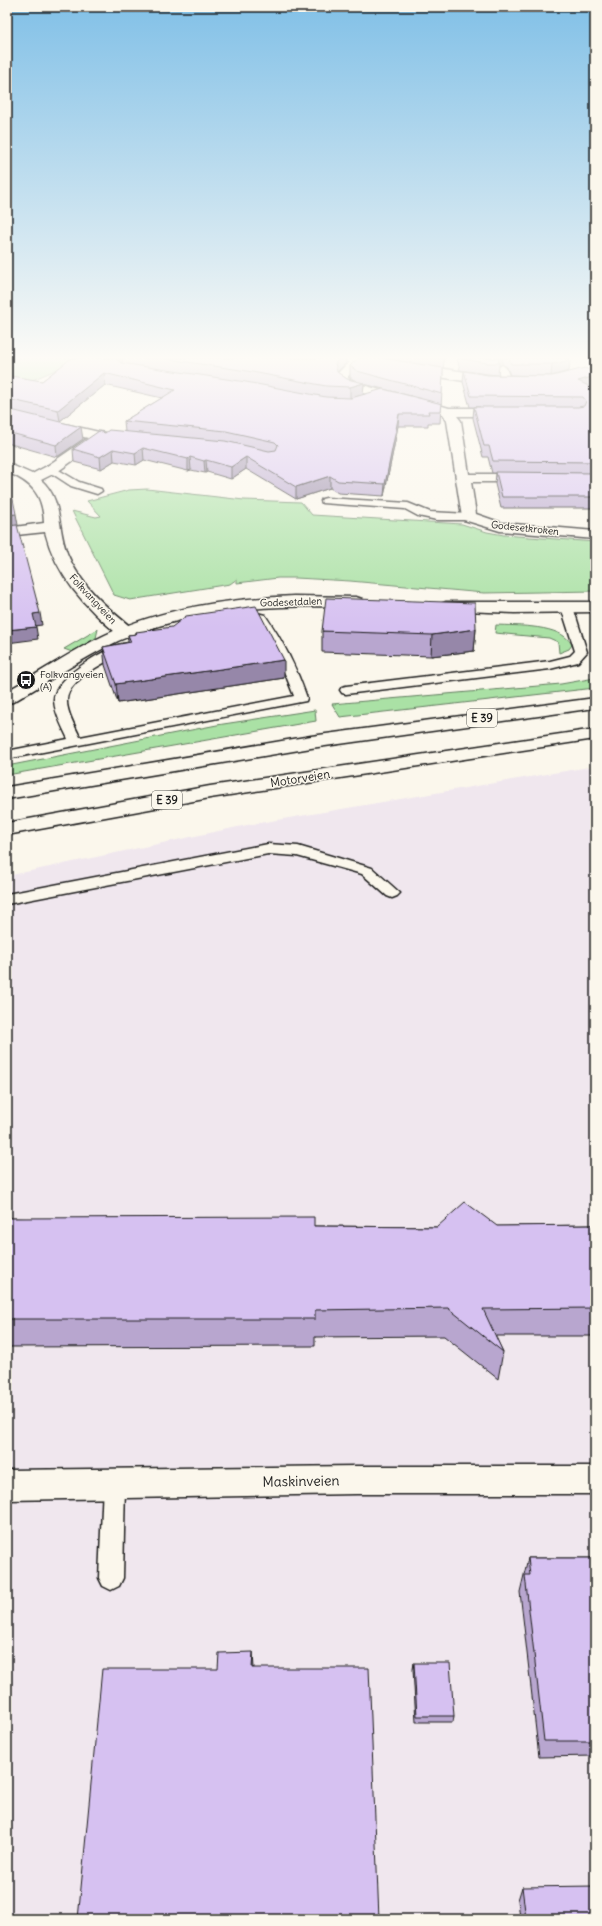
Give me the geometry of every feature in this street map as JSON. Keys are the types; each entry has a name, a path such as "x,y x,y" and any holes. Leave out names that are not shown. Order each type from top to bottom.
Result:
{"main road":[{"path":"32,479 52,469 82,448"},
{"path":"458,448 469,517"},
{"name":"Folkvangveien","path":"7,467 32,479 46,494 50,504 52,527 58,552 68,572 129,638"},
{"path":"462,478 539,478"},
{"name":"Godesetkroken","path":"469,517 500,527 595,535"},
{"path":"7,532 52,527"},
{"name":"Godesetdalen","path":"7,698 98,645 129,638 170,618 226,606 289,601 368,603"},
{"path":"429,607 595,607"},
{"name":"E 39","path":"7,793 311,742 595,703"},
{"name":"Motorveien","path":"7,829 127,806 327,773 595,734"},
{"name":"Maskinveien","path":"7,1485 595,1480"}],"lane":[{"path":"52,469 75,484 97,491"},
{"path":"326,501 408,506 413,510 424,514 469,517"},
{"path":"346,690 550,665 574,659 581,652 567,607"},
{"path":"7,755 301,698 291,669 285,657 261,618 258,616 237,616 208,620 152,636"},
{"path":"75,741 60,700 62,692 67,684 129,638"},
{"path":"7,899 260,851 283,849 298,851 367,871 392,893"},
{"path":"111,1578 114,1484"}],"shaded area":[{"path":"595,766 595,1919 7,1919 7,876 247,825"}],"green space":[{"path":"147,489 244,500 301,502 312,515 462,524 487,532 504,535 595,542 595,591 484,593 350,581 278,578 237,583 237,579 230,584 130,600 114,595 72,511 96,517 101,516 87,501 129,490"},
{"path":"496,625 526,626 549,630 559,633 567,638 572,645 569,649 559,653 558,642 549,638 495,633"},
{"path":"98,629 96,638 72,652 64,649"},
{"path":"595,678 595,688 340,717 332,704 561,684"},
{"path":"315,710 316,721 7,775 7,766 217,725"}],"building":[{"path":"75,448 255,448 269,451 276,450 277,448 392,448 385,484 338,481 330,476 296,487 246,457 231,467 206,460 204,461 190,457 188,459 143,448 135,453 113,449 100,457 73,449"},
{"path":"490,448 595,448 595,462 493,461"},
{"path":"496,472 595,473 595,497 502,497"},
{"path":"7,494 13,499 16,514 7,515"},
{"path":"17,525 40,613 33,614 36,627 7,630 7,526"},
{"path":"326,598 475,603 476,629 432,635 322,631"},
{"path":"256,606 284,660 116,684 103,647 131,642 128,635 137,634 136,632 172,627 186,616"},
{"path":"465,1202 497,1226 595,1225 595,1308 483,1309 503,1352 448,1308 315,1310 315,1319 7,1319 7,1218 314,1217 314,1226 437,1227"},
{"path":"528,1558 595,1558 595,1741 544,1741 525,1575 530,1575"},
{"path":"253,1652 252,1668 369,1668 379,1919 78,1919 102,1669 218,1669 219,1653"},
{"path":"414,1663 450,1663 454,1716 417,1716"},
{"path":"595,1886 595,1919 526,1919 522,1887"}],"place":[{"name":"Folkvangveien (A)","path":"26,680"}]}
